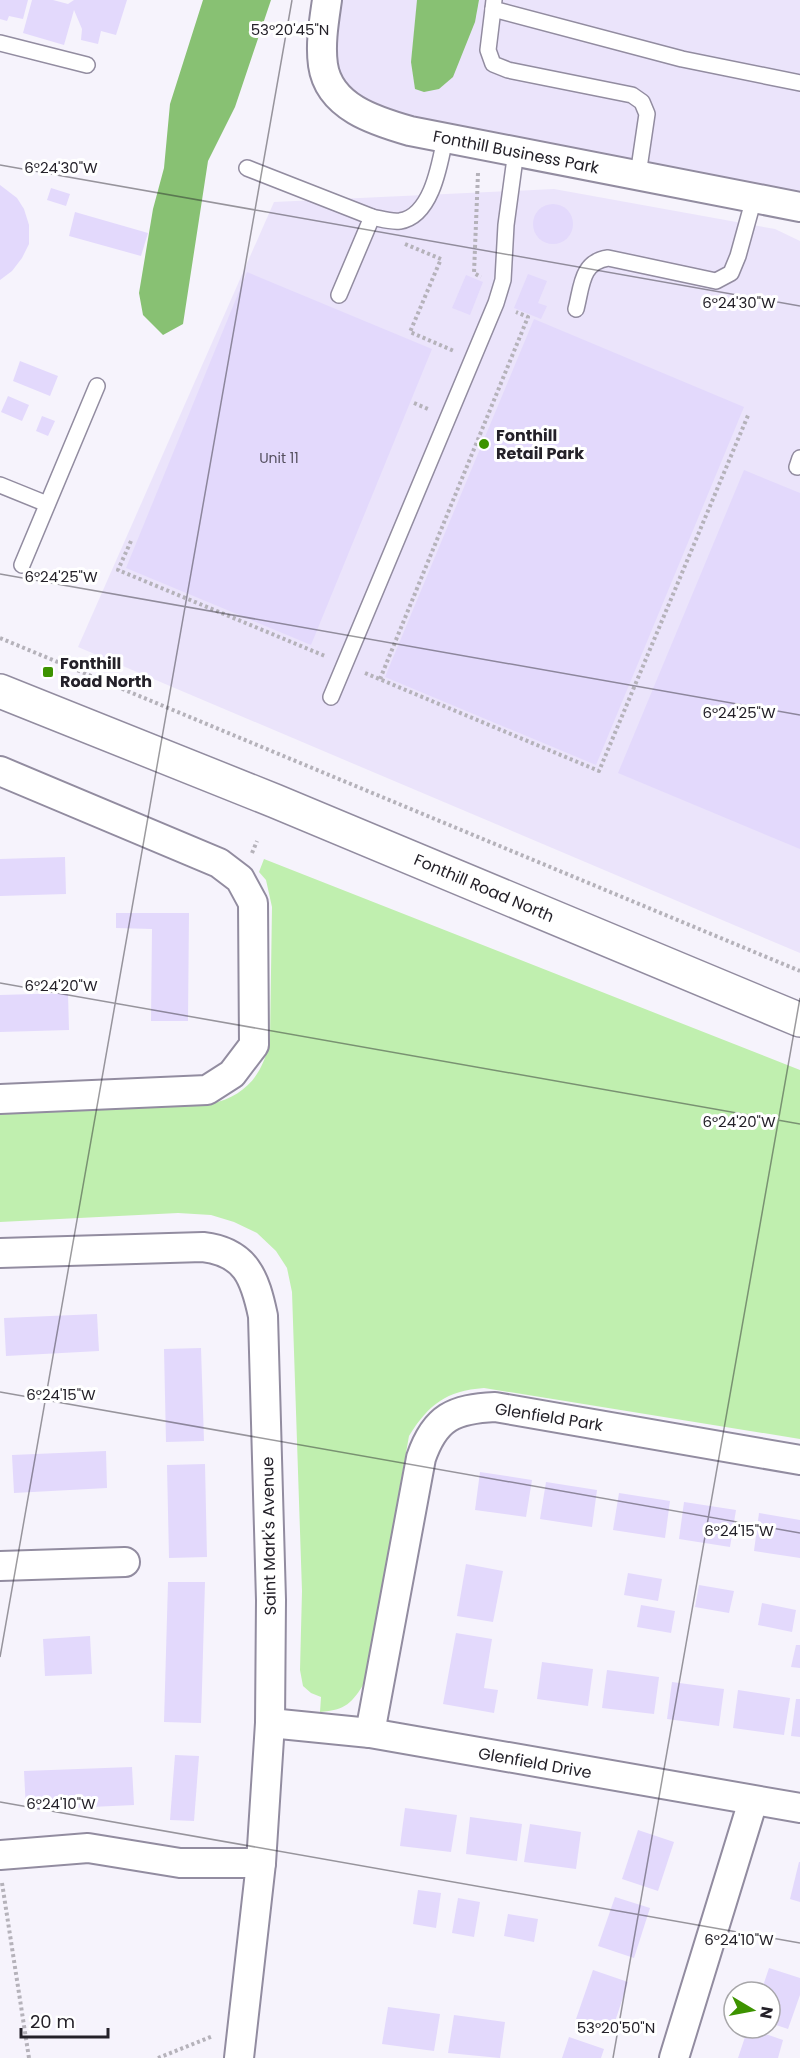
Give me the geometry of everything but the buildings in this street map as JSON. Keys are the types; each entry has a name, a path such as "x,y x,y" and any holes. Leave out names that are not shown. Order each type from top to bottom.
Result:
{"main road":[{"name":"Fonthill Road North","path":"0,692 275,801 800,1020"}],"street":[{"name":"Fonthill Business Park","path":"327,0 322,46 323,67 330,85 340,100 369,118 443,151 516,151 800,207"},
{"path":"0,771 219,862 240,879 254,903 254,1045 232,1074 207,1090 0,1099"},
{"name":"Saint Mark's Avenue","path":"0,1253 216,1248 244,1265 257,1286 263,1316 264,1340 271,1600 270,1723 261,1863 239,2058"},
{"name":"Glenfield Park","path":"370,1733 421,1458 434,1429 447,1416 458,1412 495,1407 800,1460"},
{"path":"0,1566 125,1562"},
{"name":"Glenfield Drive","path":"270,1723 370,1733 753,1802 800,1808"},
{"path":"674,2058 753,1802"},
{"path":"1,1867 88,1848 171,1862 261,1863"}],"lane":[{"path":"638,175 647,114 642,102 632,94 507,70 493,64 488,50 494,4 682,58 800,83"},
{"path":"0,43 87,65"},
{"path":"247,168 370,222 403,221 424,204 433,189 443,151"},
{"path":"332,697 496,303 503,280 506,225 516,151"},
{"path":"576,309 587,267 596,260 608,258 716,280 731,273 754,198"},
{"path":"339,295 370,222"},
{"path":"22,565 97,386"},
{"path":"0,485 47,504"}],"path":[{"path":"443,151 478,170 474,273 486,280"},
{"path":"370,222 441,259 410,332 456,352 452,362"},
{"path":"380,679 528,317 511,309"},
{"path":"414,403 432,411"},
{"path":"131,541 118,570 599,771 749,413"},
{"path":"0,638 800,970"},
{"path":"1,1867 29,2058"},
{"path":"158,2058 218,2034"}],"shaded area":[{"path":"327,0 800,0 800,195 516,151 340,100"},
{"name":"Fonthill Retail Park","path":"554,189 775,229 800,241 800,953 78,647 274,202"}],"green space":[{"path":"203,0 271,0 235,107 208,161 183,324 163,335 143,315 139,293 153,209 164,168 170,104"},
{"path":"417,0 479,0 475,22 453,77 439,89 424,92 415,89 411,62"},
{"path":"264,859 800,1070 800,1439 484,1388 459,1392 440,1401 424,1415 409,1436 365,1682 347,1704 320,1712 321,1697 311,1693 303,1686 300,1670 302,1591 292,1292 287,1268 276,1251 257,1233 234,1222 211,1215 178,1213 0,1222 0,1111 210,1104 234,1095 251,1082 258,1073 270,1038 272,907 266,880 259,872"}],"place":[{"name":"Fonthill Retail Park","path":"484,444"},
{"name":"Fonthill Road North","path":"48,672"}]}
